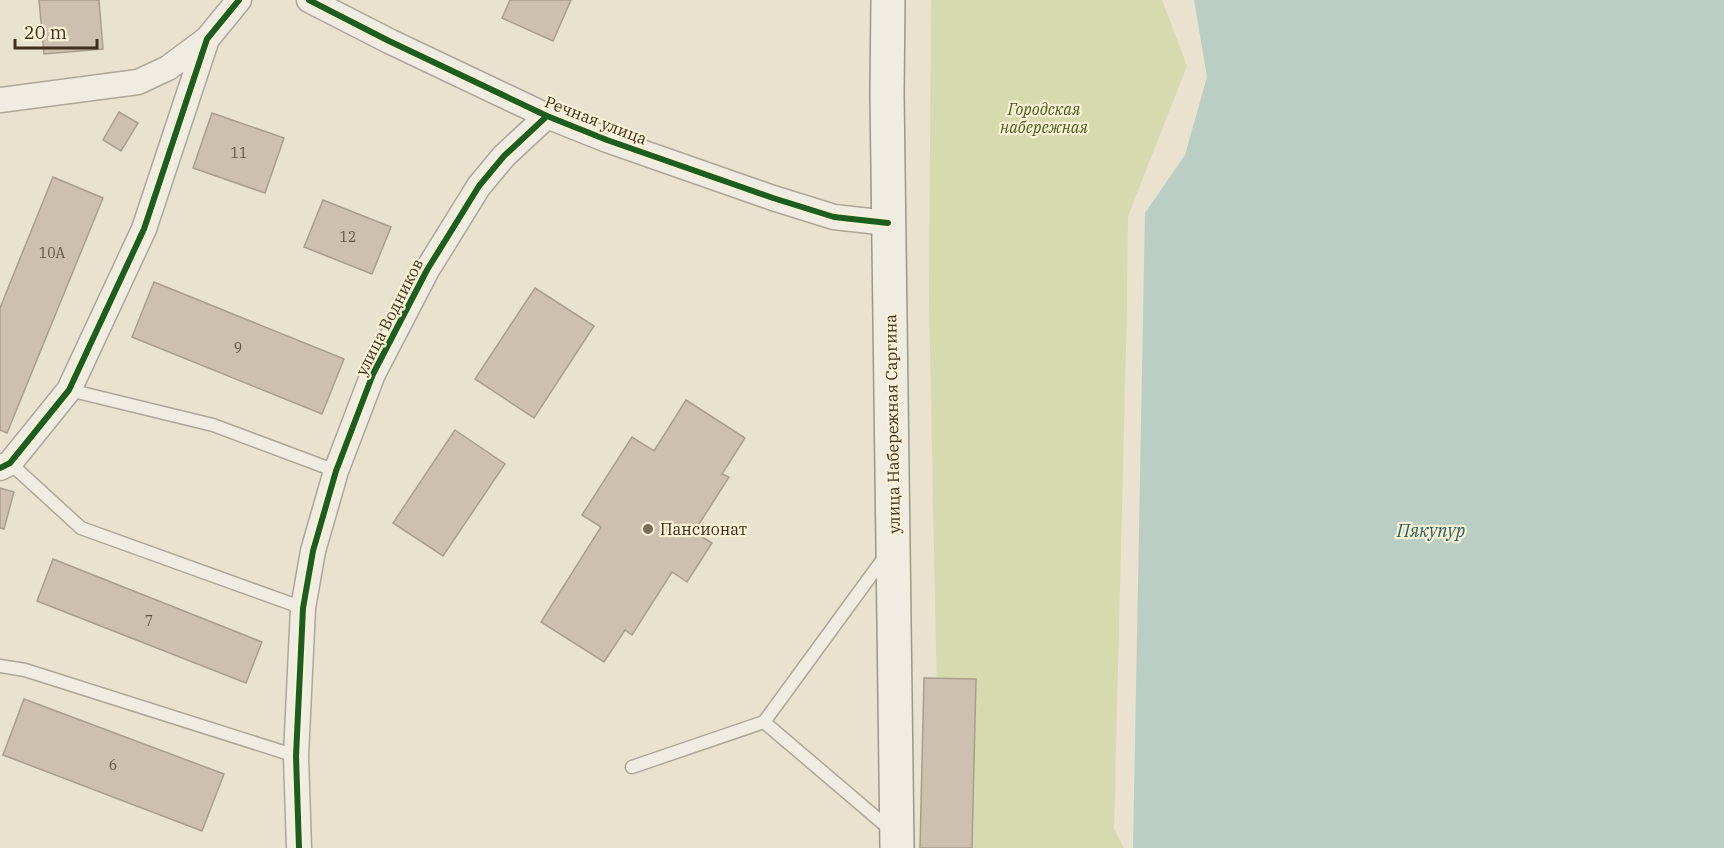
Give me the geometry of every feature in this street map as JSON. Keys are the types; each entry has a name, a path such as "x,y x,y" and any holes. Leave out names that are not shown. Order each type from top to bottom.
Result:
{"main road":[{"name":"улица Набережная Саргина","path":"888,0 888,223 898,842"}],"street":[{"path":"0,100 138,82 168,68 207,39 239,0"},
{"name":"Речная улица","path":"309,0 388,41 547,116 607,140 834,217 888,223"},
{"path":"5,466 69,390 144,229 207,39"},
{"name":"улица Водников","path":"299,848 296,756 303,608 313,550 336,471 373,374 427,270 479,186 504,156 547,116"}],"lane":[{"path":"69,390 213,425 336,471"},
{"path":"5,466 81,528 303,608"},
{"path":"632,767 764,722 894,544"},
{"path":"0,666 25,670 296,756"},
{"path":"764,722 898,842"}],"green space":[{"name":"Городская набережная","path":"931,0 1162,0 1187,66 1128,216 1114,829 1124,848 940,848 929,301"}],"water":[{"name":"Пякупур","path":"1194,0 1724,0 1724,848 1133,848 1145,213 1185,155 1207,77"}],"building":[{"path":"39,0 99,0 103,49 44,54"},
{"path":"510,0 571,0 553,41 502,18"},
{"path":"119,112 138,123 121,151 103,140"},
{"path":"212,113 284,138 265,193 193,168"},
{"path":"53,177 103,198 7,433 0,430 0,308"},
{"path":"323,200 391,227 372,274 304,247"},
{"path":"154,282 344,359 322,414 132,337"},
{"path":"535,288 594,326 534,418 475,379"},
{"name":"Пансионат","path":"686,400 745,438 722,474 729,477 694,532 712,543 687,582 672,572 632,635 625,630 604,662 541,622 601,527 582,515 632,437 654,451"},
{"path":"455,430 505,464 443,556 393,523"},
{"path":"0,488 14,492 4,529 0,528"},
{"path":"53,559 262,642 246,683 37,601"},
{"path":"924,678 976,679 972,848 920,848"},
{"path":"24,699 224,774 202,831 3,755"}],"cycle path":[{"path":"0,468 10,463 69,390 144,229 207,39 239,0"},
{"path":"309,0 389,41 547,116 607,140 834,217 888,223"},
{"path":"299,848 296,756 303,608 313,551 336,471 373,374 427,270 479,186 504,156 547,116"}],"place":[{"name":"Пансионат","path":"648,529"}]}
